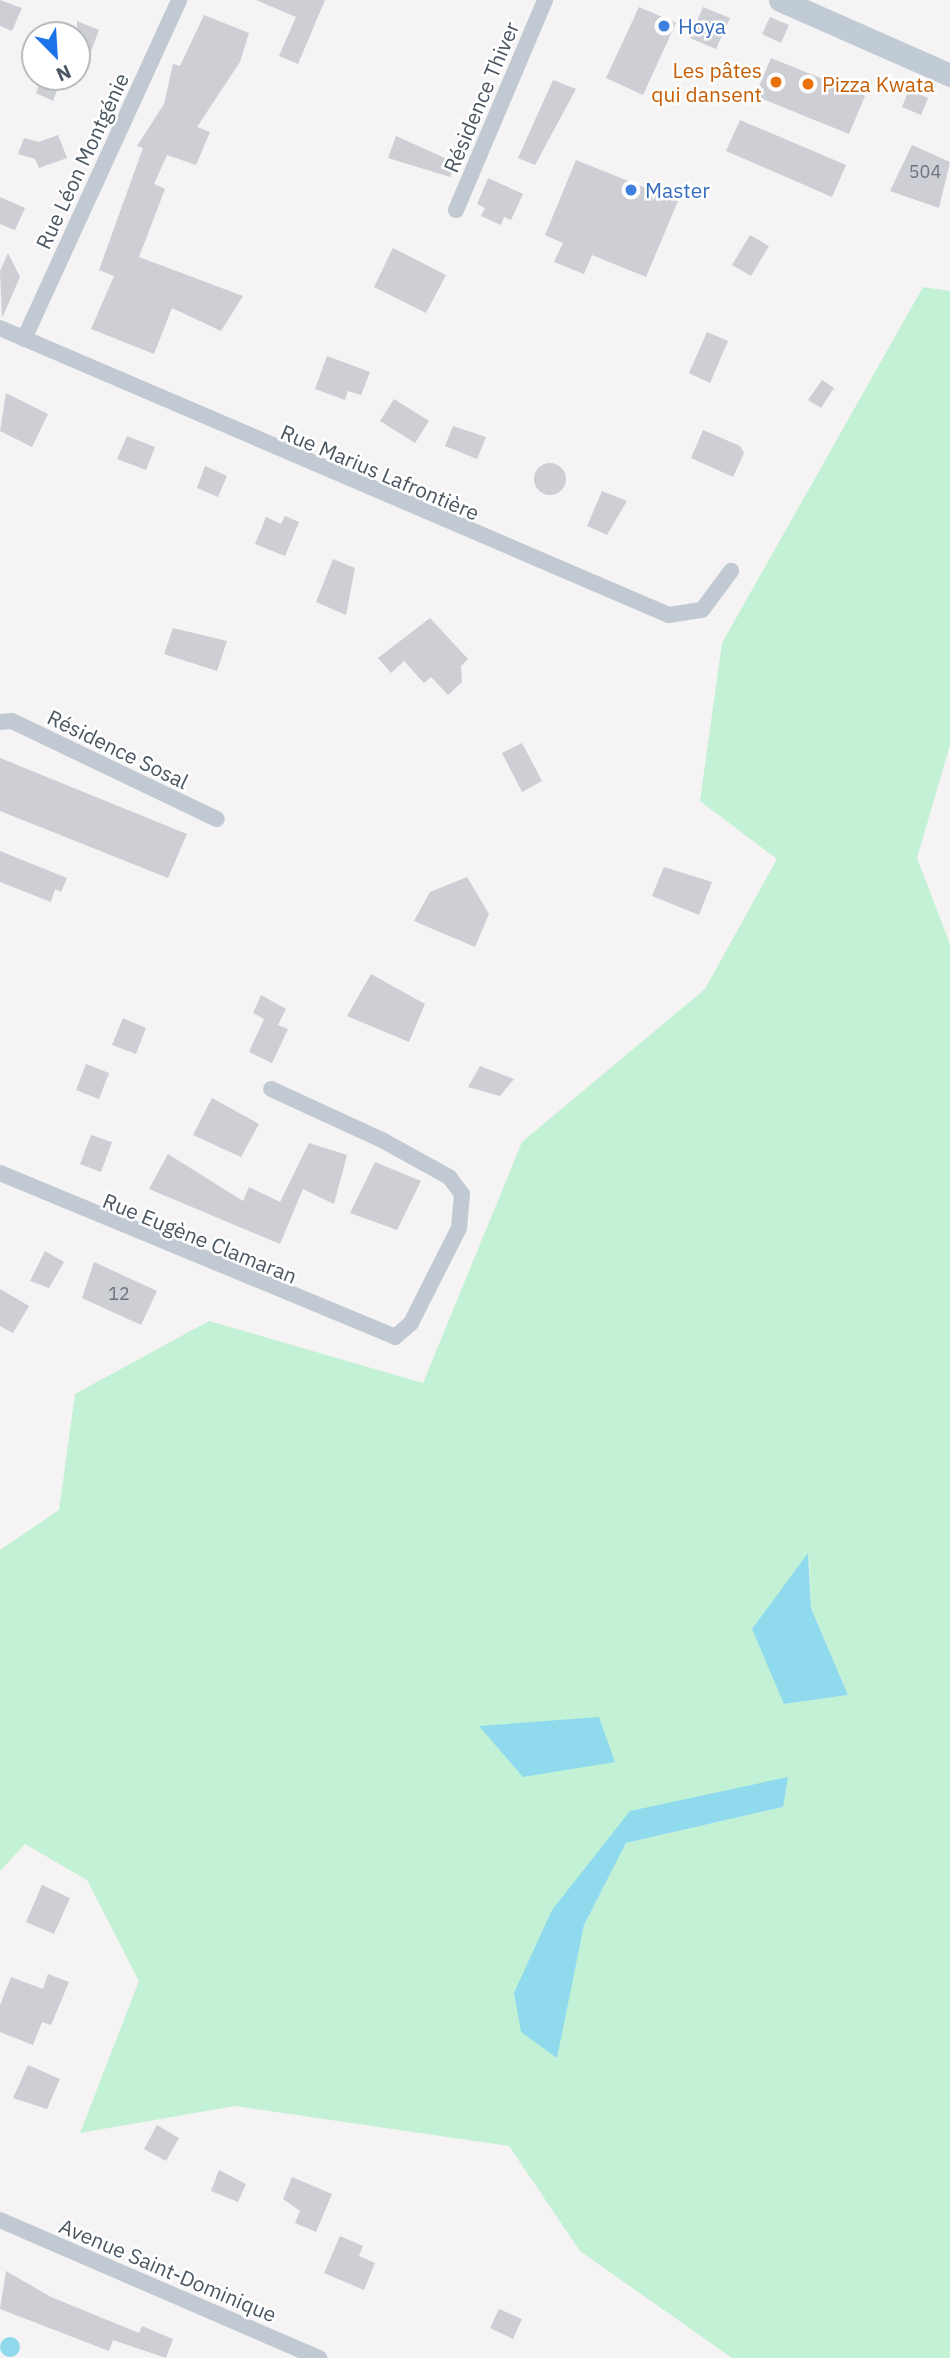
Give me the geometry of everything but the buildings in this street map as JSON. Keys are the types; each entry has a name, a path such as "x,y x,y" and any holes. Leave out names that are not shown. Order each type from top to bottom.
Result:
{"main road":[{"path":"780,0 950,75"}],"street":[{"name":"Rue Léon Montgénie","path":"24,339 179,0"},
{"name":"Résidence Thiver","path":"456,210 545,0"},
{"name":"Rue Marius Lafrontière","path":"0,328 669,615 702,610 731,571"},
{"name":"Résidence Sosal","path":"0,722 12,721 217,819"},
{"name":"Rue Eugène Clamaran","path":"0,1173 386,1337 411,1324 459,1228 462,1194 449,1177 382,1140 271,1089"},
{"name":"Avenue Saint-Dominique","path":"0,2220 319,2358"}],"green space":[{"path":"923,287 950,291 950,745 917,858 950,944 950,2358 732,2358 580,2251 509,2146 235,2106 80,2133 139,1981 87,1880 25,1844 0,1871 0,1550 59,1510 75,1394 209,1321 423,1383 522,1142 705,989 777,859 700,801 722,643","holes":["809,1554 811,1608 848,1695 784,1704","783,1807 626,1843 584,1925 571,1980 521,2032 630,1811"]}],"water":[{"path":"808,1553 811,1608 848,1695 784,1704 752,1629"},
{"path":"599,1717 615,1762 523,1777 479,1726"},
{"path":"788,1777 783,1807 626,1843 584,1925 557,2058 521,2032 514,1993 552,1910 630,1811"},
{"path":"10,2337 17,2340 20,2347 17,2354 10,2357 3,2354 0,2347 3,2340"}],"place":[{"name":"Hoya","path":"664,26"},
{"name":"Les pâtes qui dansent","path":"776,82"},
{"name":"Pizza Kwata","path":"808,84"},
{"name":"Master","path":"631,190"}]}
